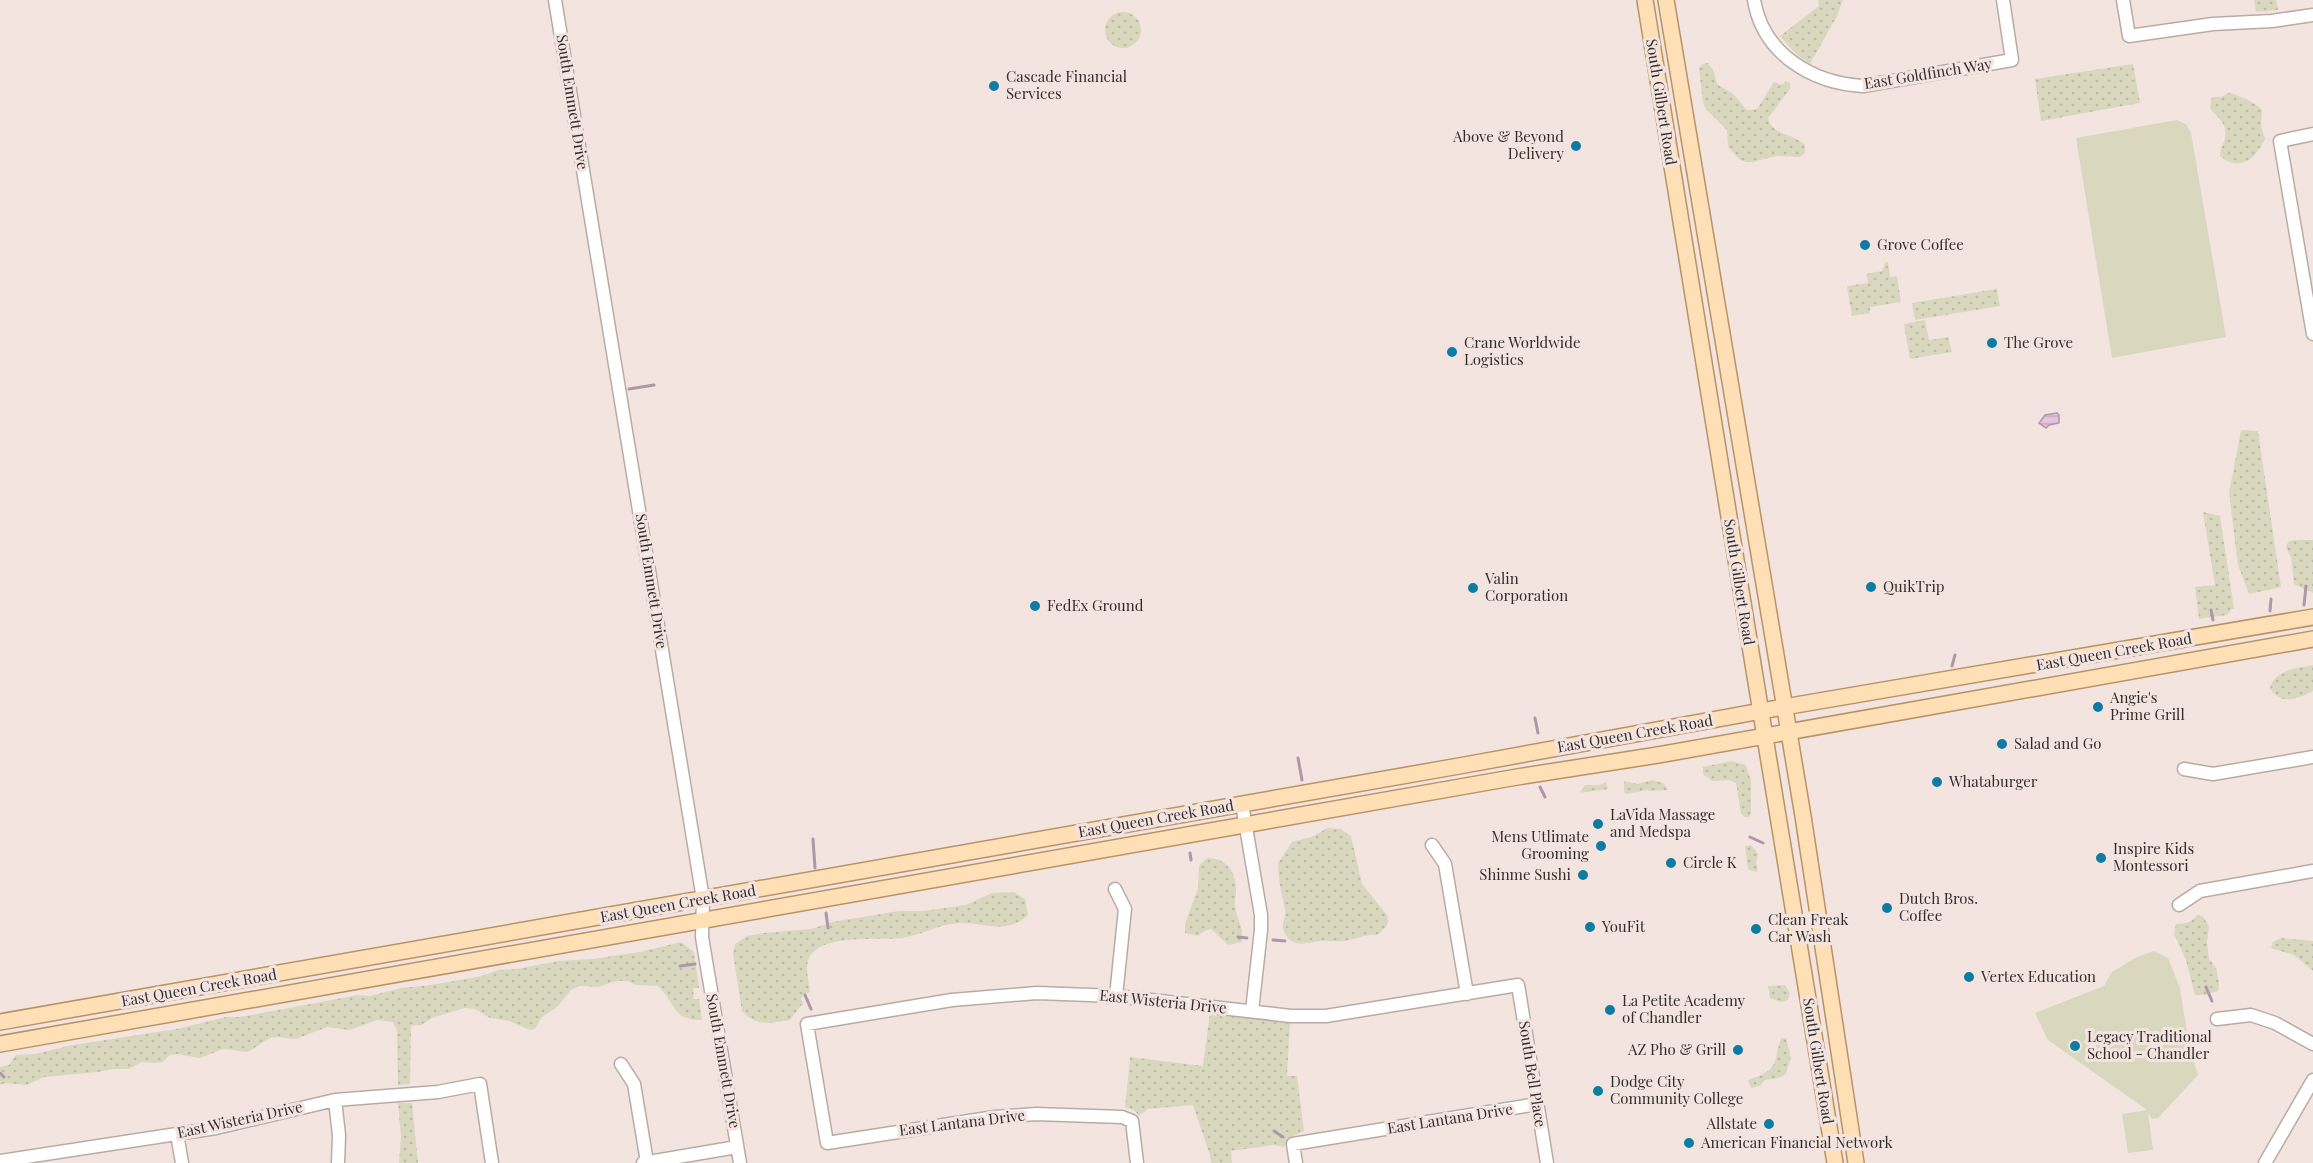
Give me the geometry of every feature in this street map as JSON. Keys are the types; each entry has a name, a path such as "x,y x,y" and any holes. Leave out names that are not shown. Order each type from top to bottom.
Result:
{"main road":[{"name":"South Gilbert Road","path":"1645,0 1720,456 1763,736 1835,1163"},
{"name":"South Gilbert Road","path":"1666,0 1789,732 1856,1163"},
{"path":"1677,201 1699,197"},
{"path":"1720,456 1741,453"},
{"name":"East Queen Creek Road","path":"0,1044 703,911 1242,804 1759,711 2313,617"},
{"name":"East Queen Creek Road","path":"0,1022 1246,825 2313,639"},
{"path":"1513,756 1517,777"}],"street":[{"name":"South Emmett Drive","path":"555,0 703,911 703,941 740,1163"},
{"name":"East Goldfinch Way","path":"1754,0 1763,28 1791,63 1822,79 1843,85 1863,87 2012,60 2002,0"},
{"path":"2123,0 2129,36 2213,24 2272,21 2313,15"},
{"path":"2313,134 2280,141 2309,286 2313,333"},
{"path":"2184,769 2212,774 2313,757"},
{"path":"1242,804 1259,899 1262,930 1252,1011"},
{"path":"1432,844 1445,864 1467,994"},
{"path":"2179,905 2200,891 2313,871"},
{"path":"1115,889 1125,909 1116,996"},
{"name":"East Wisteria Drive","path":"827,1143 807,1024 952,1000 1077,993 1291,1016 1326,1016 1518,986"},
{"name":"South Bell Place","path":"1518,986 1547,1163"},
{"path":"2217,1018 2250,1015 2275,1023 2313,1044"},
{"path":"621,1064 634,1084 645,1163 737,1147"},
{"path":"2265,1163 2313,1080"},
{"name":"East Wisteria Drive","path":"0,1161 62,1157 243,1122 335,1100 438,1092 480,1084 492,1163"},
{"path":"335,1100 339,1135 338,1163"},
{"name":"East Lantana Drive","path":"1296,1163 1293,1144 1537,1104"},
{"name":"East Lantana Drive","path":"827,1143 995,1117 1077,1114 1122,1117 1132,1121 1137,1163"},
{"path":"177,1134 182,1163"}],"green space":[{"path":"1818,0 1843,0 1837,16 1810,64 1796,54 1780,36 1819,6"},
{"path":"2254,0 2276,0 2278,10 2256,12"},
{"path":"1123,12 1136,17 1141,30 1136,43 1123,48 1110,43 1105,30 1110,17"},
{"path":"1708,63 1714,72 1717,84 1733,94 1747,110 1757,109 1774,82 1782,85 1786,81 1790,83 1790,89 1768,118 1774,128 1805,145 1805,153 1800,157 1776,156 1753,162 1740,160 1728,147 1727,130 1703,103 1699,68"},
{"path":"2133,64 2140,103 2041,121 2035,79"},
{"path":"2228,93 2246,99 2262,110 2261,126 2265,139 2252,157 2241,163 2227,161 2220,156 2226,132 2221,121 2210,108 2212,97 2221,97"},
{"path":"2177,120 2186,124 2191,133 2226,337 2112,358 2076,138"},
{"path":"1888,262 1890,277 1897,276 1901,302 1870,307 1870,313 1852,316 1847,286 1868,283 1866,274 1882,271 1885,263"},
{"path":"1997,289 2000,306 1915,320 1912,303"},
{"path":"1925,320 1929,340 1948,337 1952,352 1910,359 1904,324"},
{"path":"2241,430 2258,431 2281,587 2249,594 2238,565 2229,493"},
{"path":"2203,512 2220,516 2234,609 2231,609 2227,615 2199,619 2195,587 2215,585"},
{"path":"2313,540 2313,593 2294,584 2291,557 2286,547 2288,542"},
{"path":"2313,665 2313,691 2295,698 2284,699 2274,694 2270,688 2276,677 2281,674"},
{"path":"1732,761 1746,765 1751,781 1749,817 1744,817 1741,813 1736,783 1729,780 1712,781 1703,774 1703,767"},
{"path":"1652,780 1663,783 1668,790 1648,790 1626,794 1624,792 1624,781 1637,784"},
{"path":"1606,782 1608,789 1580,793 1585,785 1600,785"},
{"path":"1328,828 1341,829 1351,836 1362,884 1387,915 1387,924 1377,935 1345,941 1296,943 1288,938 1283,929 1285,913 1278,863 1292,842 1311,837"},
{"path":"1751,845 1758,854 1756,863 1758,871 1756,872 1748,869 1745,846"},
{"path":"1207,858 1214,858 1225,863 1235,879 1235,906 1242,932 1242,942 1228,945 1211,929 1198,936 1185,933 1185,924 1198,888 1199,866"},
{"path":"1014,892 1025,899 1028,915 1012,925 959,923 944,925 902,938 839,941 827,944 817,949 808,960 810,992 803,995 801,999 803,1003 790,1020 758,1022 742,1011 733,954 735,944 747,936 812,929 832,922 899,911 923,911 966,905 992,893"},
{"path":"2197,915 2203,917 2209,926 2207,942 2209,959 2216,968 2219,983 2218,991 2205,995 2195,995 2186,960 2174,934 2176,924 2188,922"},
{"path":"2281,938 2313,941 2313,971 2294,955 2271,948 2273,942"},
{"path":"681,942 694,952 699,988 693,988 694,999 699,999 702,1020 679,1014 658,986 636,985 628,981 617,981 598,987 579,986 571,990 557,1007 542,1017 535,1029 530,1030 509,1021 490,1018 475,1009 465,1008 432,1018 421,1025 411,1026 410,1084 398,1085 397,1030 393,1022 377,1020 350,1030 327,1027 296,1039 270,1038 248,1052 223,1049 200,1058 177,1054 170,1055 163,1062 142,1062 129,1069 44,1077 27,1085 5,1083 0,1085 0,1067 9,1065 16,1055 35,1054 73,1045 177,1029 226,1017 240,1017 358,995 370,996 401,988 482,976 498,970 640,952"},
{"path":"2154,951 2168,958 2180,988 2189,1045 2198,1075 2158,1118 2152,1119 2148,1113 2153,1150 2128,1153 2122,1114 2147,1110 2048,1040 2035,1013 2104,986 2112,972 2137,957"},
{"path":"1785,985 1790,993 1788,1000 1781,1002 1770,998 1768,986"},
{"path":"1210,1013 1290,1023 1287,1076 1297,1076 1304,1131 1289,1138 1284,1147 1274,1145 1231,1151 1232,1163 1211,1163 1193,1105 1148,1109 1139,1116 1135,1111 1125,1107 1130,1057 1203,1066"},
{"path":"1781,1038 1786,1038 1791,1057 1786,1074 1779,1078 1765,1080 1760,1086 1751,1088 1748,1080 1766,1073 1774,1065"},
{"path":"398,1103 412,1103 418,1163 399,1163 401,1137"}],"shaded area":[{"path":"2057,413 2059,423 2046,428 2039,423 2045,415"}],"waterway":[{"path":"629,389 654,385"},
{"path":"2304,605 2306,586"},
{"path":"2270,611 2271,599"},
{"path":"2211,610 2213,620"},
{"path":"1952,666 1955,655"},
{"path":"1535,718 1538,733"},
{"path":"1298,758 1302,780"},
{"path":"1540,787 1545,797"},
{"path":"1750,837 1763,843"},
{"path":"813,839 815,868"},
{"path":"1190,853 1191,860"},
{"path":"826,913 828,928"},
{"path":"1238,937 1247,938"},
{"path":"1273,940 1285,941"},
{"path":"680,966 695,964"},
{"path":"2206,987 2212,1001"},
{"path":"805,995 811,1009"},
{"path":"0,1073 4,1077"},
{"path":"1274,1131 1283,1137"}],"place":[{"name":"Cascade Financial Services","path":"994,86"},
{"name":"Above & Beyond Delivery","path":"1576,146"},
{"name":"Grove Coffee","path":"1865,245"},
{"name":"The Grove","path":"1992,343"},
{"name":"Crane Worldwide Logistics","path":"1452,352"},
{"name":"QuikTrip","path":"1871,587"},
{"name":"Valin Corporation","path":"1473,588"},
{"name":"FedEx Ground","path":"1035,606"},
{"name":"Angie's Prime Grill","path":"2098,707"},
{"name":"Salad and Go","path":"2002,744"},
{"name":"Whataburger","path":"1937,782"},
{"name":"LaVida Massage and Medspa","path":"1598,824"},
{"name":"Mens Utlimate Grooming","path":"1601,846"},
{"name":"Inspire Kids Montessori","path":"2101,858"},
{"name":"Circle K","path":"1671,863"},
{"name":"Shinme Sushi","path":"1583,875"},
{"name":"Dutch Bros. Coffee","path":"1887,908"},
{"name":"YouFit","path":"1590,927"},
{"name":"Clean Freak Car Wash","path":"1756,929"},
{"name":"Vertex Education","path":"1969,977"},
{"name":"La Petite Academy of Chandler","path":"1610,1010"},
{"name":"Legacy Traditional School - Chandler","path":"2075,1046"},
{"name":"AZ Pho & Grill","path":"1738,1050"},
{"name":"Dodge City Community College","path":"1598,1091"},
{"name":"Allstate","path":"1769,1124"},
{"name":"American Financial Network","path":"1689,1143"}]}
